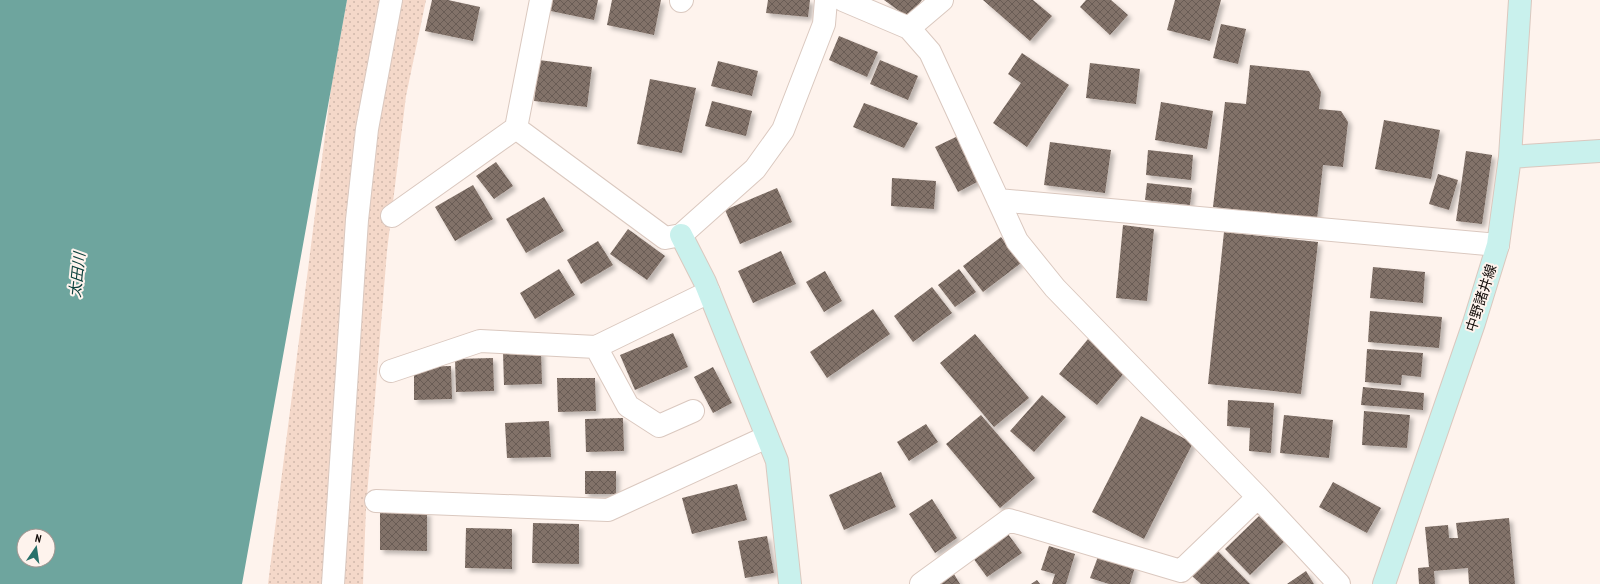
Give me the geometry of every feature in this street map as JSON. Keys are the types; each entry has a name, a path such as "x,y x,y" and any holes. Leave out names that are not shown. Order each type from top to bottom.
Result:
{"main road":[{"name":"中野諸井線","path":"1384,584 1474,323 1498,245 1510,158 1520,0"},
{"path":"1510,158 1600,151"},
{"path":"681,236 709,292 777,461 790,584"}],"street":[{"path":"333,584 357,220 367,129 391,0"},
{"path":"392,216 516,128 541,0"},
{"path":"516,128 665,238 681,236 755,169 784,130 824,24 826,0"},
{"path":"843,0 909,28 930,52 1017,241 1055,288 1258,497 1339,584"},
{"path":"909,28 942,0"},
{"path":"998,200 1498,245"},
{"path":"391,371 480,341 596,347 709,292"},
{"path":"596,347 628,406 659,426 693,411"},
{"path":"376,501 608,510 767,437"},
{"path":"921,584 1009,520 1181,571 1258,497"}],"shaded area":[{"path":"347,0 426,0 406,96 387,251 366,508 363,584 268,584 331,88"}],"water":[{"name":"太田川","path":"0,0 347,0 242,584 0,584"}],"building":[{"path":"432,0 448,0 480,7 473,41 425,31"},
{"path":"548,0 598,0 594,20 546,10"},
{"path":"612,0 661,0 654,35 607,25"},
{"path":"768,0 810,0 808,17 766,13"},
{"path":"884,0 922,0 909,18"},
{"path":"983,0 1033,0 1052,16 1030,41"},
{"path":"1086,0 1111,0 1128,15 1110,35 1080,7"},
{"path":"1175,0 1221,0 1210,41 1167,30"},
{"path":"1221,24 1246,29 1238,64 1213,58"},
{"path":"839,36 878,52 867,77 829,60"},
{"path":"1022,53 1069,85 1027,147 993,123 1021,83 1008,74"},
{"path":"539,60 592,67 587,107 534,101"},
{"path":"880,60 918,76 908,100 870,84"},
{"path":"718,61 758,71 752,96 711,86"},
{"path":"1090,63 1140,69 1136,104 1086,98"},
{"path":"1250,65 1309,71 1321,92 1319,109 1341,111 1348,122 1343,167 1323,165 1317,219 1213,207 1225,102 1246,104"},
{"path":"650,79 696,88 682,153 637,144"},
{"path":"712,101 752,111 746,136 705,126"},
{"path":"1161,102 1213,111 1207,149 1155,140"},
{"path":"864,103 918,123 904,148 853,127"},
{"path":"1384,120 1440,130 1431,179 1375,169"},
{"path":"958,136 981,180 958,192 935,147"},
{"path":"1050,142 1111,150 1105,193 1044,185"},
{"path":"1148,150 1193,155 1191,180 1146,175"},
{"path":"1466,151 1492,155 1482,224 1456,221"},
{"path":"496,162 513,186 494,199 476,176"},
{"path":"1438,174 1458,180 1449,210 1429,204"},
{"path":"892,178 936,181 934,209 891,206"},
{"path":"1147,183 1192,188 1190,205 1145,200"},
{"path":"473,185 493,219 455,241 435,207"},
{"path":"777,188 792,222 740,244 725,210"},
{"path":"544,197 564,231 526,253 506,219"},
{"path":"1123,225 1154,229 1147,301 1116,298"},
{"path":"628,229 665,256 647,280 610,254"},
{"path":"1224,232 1318,242 1301,394 1208,384"},
{"path":"1001,237 1021,263 983,292 963,266"},
{"path":"598,241 613,265 581,284 567,260"},
{"path":"781,251 796,284 753,303 738,271"},
{"path":"1373,267 1425,272 1423,303 1370,298"},
{"path":"559,269 575,295 535,319 520,293"},
{"path":"959,269 976,292 955,307 938,285"},
{"path":"825,271 842,301 824,312 806,282"},
{"path":"932,287 952,313 913,342 894,316"},
{"path":"873,309 890,334 827,378 810,352"},
{"path":"1370,311 1442,317 1439,348 1368,342"},
{"path":"673,333 688,367 635,390 620,355"},
{"path":"975,334 1029,398 994,427 940,363"},
{"path":"1088,339 1126,371 1097,405 1059,374"},
{"path":"1367,349 1423,353 1421,377 1402,375 1401,385 1365,382"},
{"path":"541,351 542,384 504,385 503,352"},
{"path":"493,358 494,391 456,392 455,359"},
{"path":"451,366 452,399 414,400 414,367"},
{"path":"713,367 732,403 713,413 694,377"},
{"path":"557,378 595,378 596,411 558,412"},
{"path":"1363,387 1424,393 1423,410 1361,405"},
{"path":"1042,395 1066,417 1034,452 1010,431"},
{"path":"1228,400 1274,403 1271,453 1249,451 1250,428 1227,426"},
{"path":"1364,411 1410,415 1407,448 1362,445"},
{"path":"981,415 1035,478 1000,508 946,444"},
{"path":"1284,415 1333,420 1329,458 1280,453"},
{"path":"1141,416 1193,443 1144,539 1092,512"},
{"path":"623,418 624,451 586,452 585,419"},
{"path":"549,421 551,457 507,458 505,423"},
{"path":"926,424 938,442 909,461 897,442"},
{"path":"585,471 616,471 616,494 585,494"},
{"path":"881,472 896,507 844,530 829,495"},
{"path":"1333,482 1381,508 1367,533 1319,507"},
{"path":"737,484 747,520 692,534 682,498"},
{"path":"932,499 957,538 935,553 909,514"},
{"path":"380,511 427,512 427,551 380,550"},
{"path":"1259,516 1285,541 1250,575 1225,549"},
{"path":"1509,518 1515,584 1469,584 1468,568 1434,571 1435,584 1419,584 1418,568 1429,567 1425,527 1448,525 1449,538 1458,538 1456,523"},
{"path":"533,523 579,524 579,564 532,563"},
{"path":"466,528 512,529 512,569 465,568"},
{"path":"1008,534 1022,553 987,577 973,558"},
{"path":"767,536 774,573 745,578 738,541"},
{"path":"1049,546 1075,554 1066,584 1052,584 1055,574 1041,570"},
{"path":"1215,548 1250,584 1201,584 1192,576"},
{"path":"1099,554 1135,567 1130,584 1109,584 1090,578"},
{"path":"1306,571 1314,584 1287,584"},
{"path":"954,574 960,584 939,584"},
{"path":"1037,580 1040,584 1031,584"}]}
